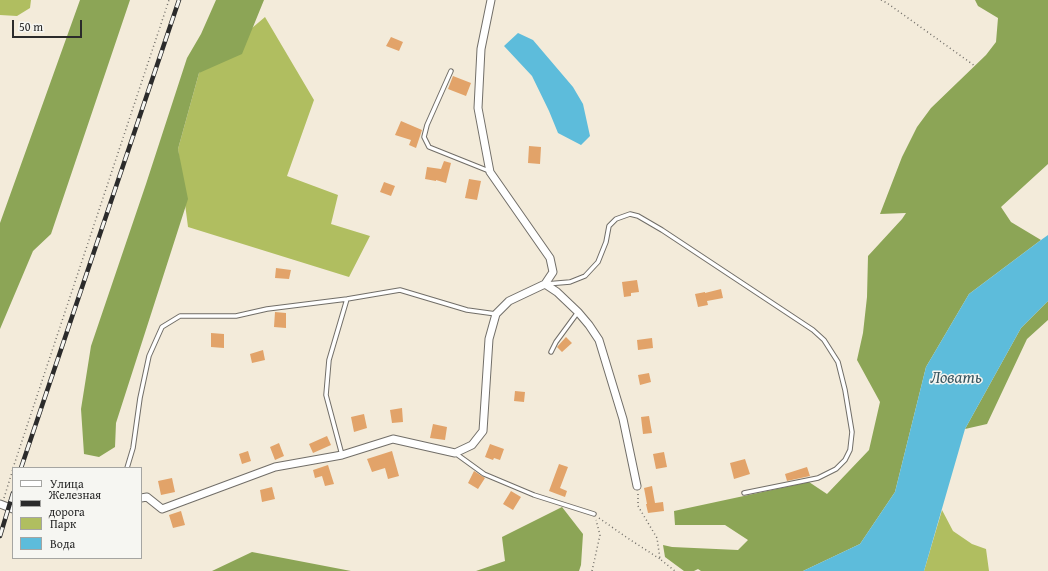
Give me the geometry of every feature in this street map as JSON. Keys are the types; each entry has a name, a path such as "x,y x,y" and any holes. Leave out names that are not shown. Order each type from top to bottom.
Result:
{"street":[{"path":"142,498 147,497 162,509 275,467 342,455 393,439 455,453 472,445 483,431 489,339 496,314 509,301 545,284 553,272 550,258 490,172 478,108 481,49 491,0"},
{"path":"545,284 557,292 578,312 599,340 622,419 638,486"},
{"path":"1,505 12,509"}],"lane":[{"path":"451,71 426,125 424,137 429,147 490,172"},
{"path":"545,284 570,282 585,276 598,262 606,242 609,226 616,219 630,214 638,216 813,330 824,340 838,362 845,390 852,432 850,450 845,460 836,469 818,478 744,493"},
{"path":"127,467 133,448 140,398 150,356 162,327 180,316 236,316 267,309 347,299 400,290 467,310 496,314"},
{"path":"342,455 326,395 329,360 347,299"},
{"path":"551,352 556,342 578,312"},
{"path":"455,453 484,474 534,495 594,514"}],"path":[{"path":"14,467 169,0"},
{"path":"881,0 975,66"},
{"path":"1,505 12,472"},
{"path":"638,486 638,506 657,538 660,559"},
{"path":"594,514 675,571"},
{"path":"592,571 600,535 594,514"},
{"path":"667,571 669,566"}],"green space":[{"path":"0,0 31,0 30,8 17,16 0,15"},
{"path":"80,0 130,0 51,234 33,251 0,329 0,223"},
{"path":"216,0 264,0 242,54 199,73 178,149 188,199 116,423 115,447 99,457 84,454 81,409 91,346 187,58 201,34"},
{"path":"975,0 1048,0 1048,164 1001,207 1011,222 1041,240 969,294 926,367 895,492 860,544 803,571 701,571 698,569 694,571 684,571 665,557 663,545 672,547 738,550 748,540 725,525 675,525 674,511 809,482 827,494 869,450 880,402 857,360 863,333 867,297 868,256 906,213 880,214 902,157 917,127 931,108 986,55 996,42 998,18 978,6"},
{"path":"265,17 314,100 287,176 338,195 331,224 370,236 349,277 188,227 178,149 199,73"},
{"path":"1048,301 1048,320 1027,339 987,424 965,429 1021,328"},
{"path":"562,507 583,534 581,565 579,571 476,571 505,561 502,537"},
{"path":"942,510 953,531 972,544 986,549 989,571 924,571"},
{"path":"252,552 351,571 212,571"}],"water":[{"path":"518,33 533,40 573,87 583,104 590,136 581,145 558,133 532,76 504,46"},
{"name":"Ловать","path":"1048,235 1048,301 1021,328 965,429 924,571 803,571 860,544 895,492 926,367 969,294"}],"building":[{"path":"391,37 403,42 399,51 386,46"},
{"path":"453,76 471,83 466,96 448,89"},
{"path":"401,121 422,130 416,148 409,145 411,140 395,135"},
{"path":"529,146 541,147 540,164 528,163"},
{"path":"444,161 451,163 446,183 425,179 427,167 441,169"},
{"path":"469,179 481,181 477,200 465,198"},
{"path":"384,182 395,186 391,196 380,192"},
{"path":"276,268 291,270 289,279 275,278"},
{"path":"637,280 639,292 631,293 631,296 624,297 622,282"},
{"path":"721,289 723,298 707,301 708,305 698,307 695,294"},
{"path":"275,312 286,313 286,328 274,327"},
{"path":"211,333 224,334 224,348 211,347"},
{"path":"566,337 572,343 562,352 557,347"},
{"path":"652,338 653,348 638,350 637,340"},
{"path":"263,350 265,360 252,363 250,354"},
{"path":"649,373 651,382 640,385 638,375"},
{"path":"515,391 525,392 524,402 514,401"},
{"path":"402,408 403,422 392,423 390,410"},
{"path":"364,414 367,428 354,432 351,417"},
{"path":"649,416 652,433 643,434 641,417"},
{"path":"433,424 447,427 445,440 430,438"},
{"path":"327,436 331,445 313,453 309,444"},
{"path":"279,443 284,456 275,460 270,447"},
{"path":"490,444 504,449 500,460 494,458 493,460 485,457"},
{"path":"248,451 251,461 242,464 239,454"},
{"path":"392,451 399,476 388,479 385,468 372,472 367,459"},
{"path":"664,452 667,467 656,469 653,454"},
{"path":"745,459 750,474 734,479 730,463"},
{"path":"559,464 568,467 560,488 567,491 565,497 549,491"},
{"path":"328,465 334,484 325,486 322,476 315,478 313,470"},
{"path":"807,467 810,476 787,481 785,474"},
{"path":"474,471 485,478 478,489 468,483"},
{"path":"172,478 175,492 161,495 158,481"},
{"path":"652,486 655,503 663,502 664,511 648,513 644,488"},
{"path":"272,487 275,499 262,502 260,490"},
{"path":"511,491 521,497 513,510 503,504"},
{"path":"181,511 185,525 173,528 169,515"}],"railway":[{"path":"21,467 179,0"},
{"path":"0,536 12,496"}]}
